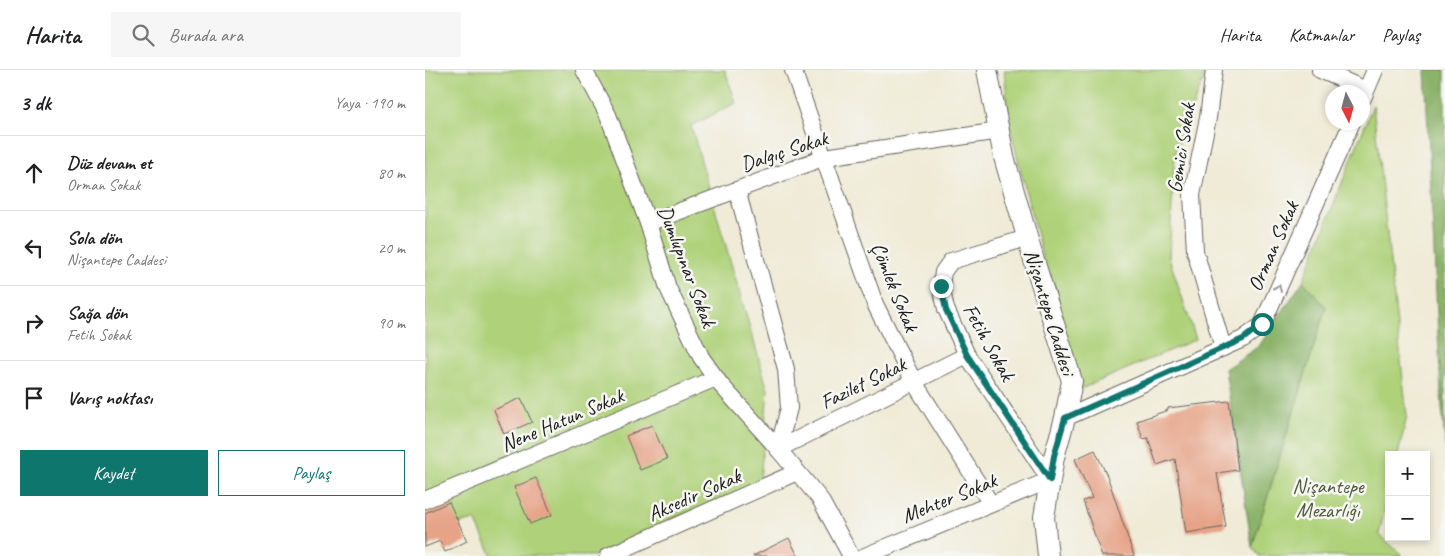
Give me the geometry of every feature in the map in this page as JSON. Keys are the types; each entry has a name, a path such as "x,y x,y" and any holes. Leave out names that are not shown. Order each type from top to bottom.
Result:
{"street":[{"name":"Dumlupınar Sokak","path":"584,70 608,116 648,223 668,288 701,357 716,378 819,499 851,556"},
{"name":"Çömlek Sokak","path":"793,70 875,304 914,382 991,504"},
{"name":"Nişantepe Caddesi","path":"987,70 1004,157 1027,238 1072,381 1065,418 1054,456 1044,517 1048,556"},
{"name":"Gemici Sokak","path":"1214,70 1208,118 1192,195 1195,251 1223,348"},
{"path":"1320,70 1348,85"},
{"path":"1368,85 1375,70"},
{"name":"Orman Sokak","path":"1065,418 1243,339 1262,324 1348,130"},
{"name":"Dalgıç Sokak","path":"648,223 825,157 999,131"},
{"path":"737,190 786,369 789,408 778,449"},
{"name":"Fetih Sokak","path":"1027,238 951,261 943,272 941,286 946,310 967,355 1050,480"},
{"name":"Fazilet Sokak","path":"778,449 967,355"},
{"name":"Nene Hatun Sokak","path":"425,500 716,378"},
{"name":"Aksedir Sokak","path":"608,556 797,472"},
{"name":"Mehter Sokak","path":"865,556 1050,480"}],"green space":[{"path":"425,70 725,70 736,103 691,126 768,390 760,481 597,556 492,556 475,520 425,532"},
{"path":"1004,70 1207,70 1175,153 1169,258 1196,339 1076,391 1010,128"},
{"path":"1425,70 1445,70 1445,447 1441,394"},
{"name":"Nişantepe Mezarlığı","path":"1373,105 1407,416 1399,451 1385,451 1385,509 1379,534 1403,556 1259,556 1252,547 1326,307 1303,281 1363,130 1370,130 1370,113"},
{"path":"1303,281 1326,307 1252,547 1225,369 1259,346"}],"building":[{"path":"521,398 532,422 504,434 494,410"},
{"path":"1229,401 1238,470 1217,473 1226,527 1186,533 1175,459 1157,465 1148,438 1143,439 1137,421 1168,410 1168,408"},
{"path":"652,425 667,459 640,470 626,436"},
{"path":"1095,450 1108,478 1134,556 1102,556 1083,501 1092,498 1075,459"},
{"path":"536,478 552,515 530,524 514,487"},
{"path":"449,502 467,541 445,552 440,541 425,547 425,513"},
{"path":"789,538 798,556 753,556"}],"route":[{"path":"941,286 946,310 967,355 1050,480 1054,456 1065,418 1243,339 1262,324"}]}
